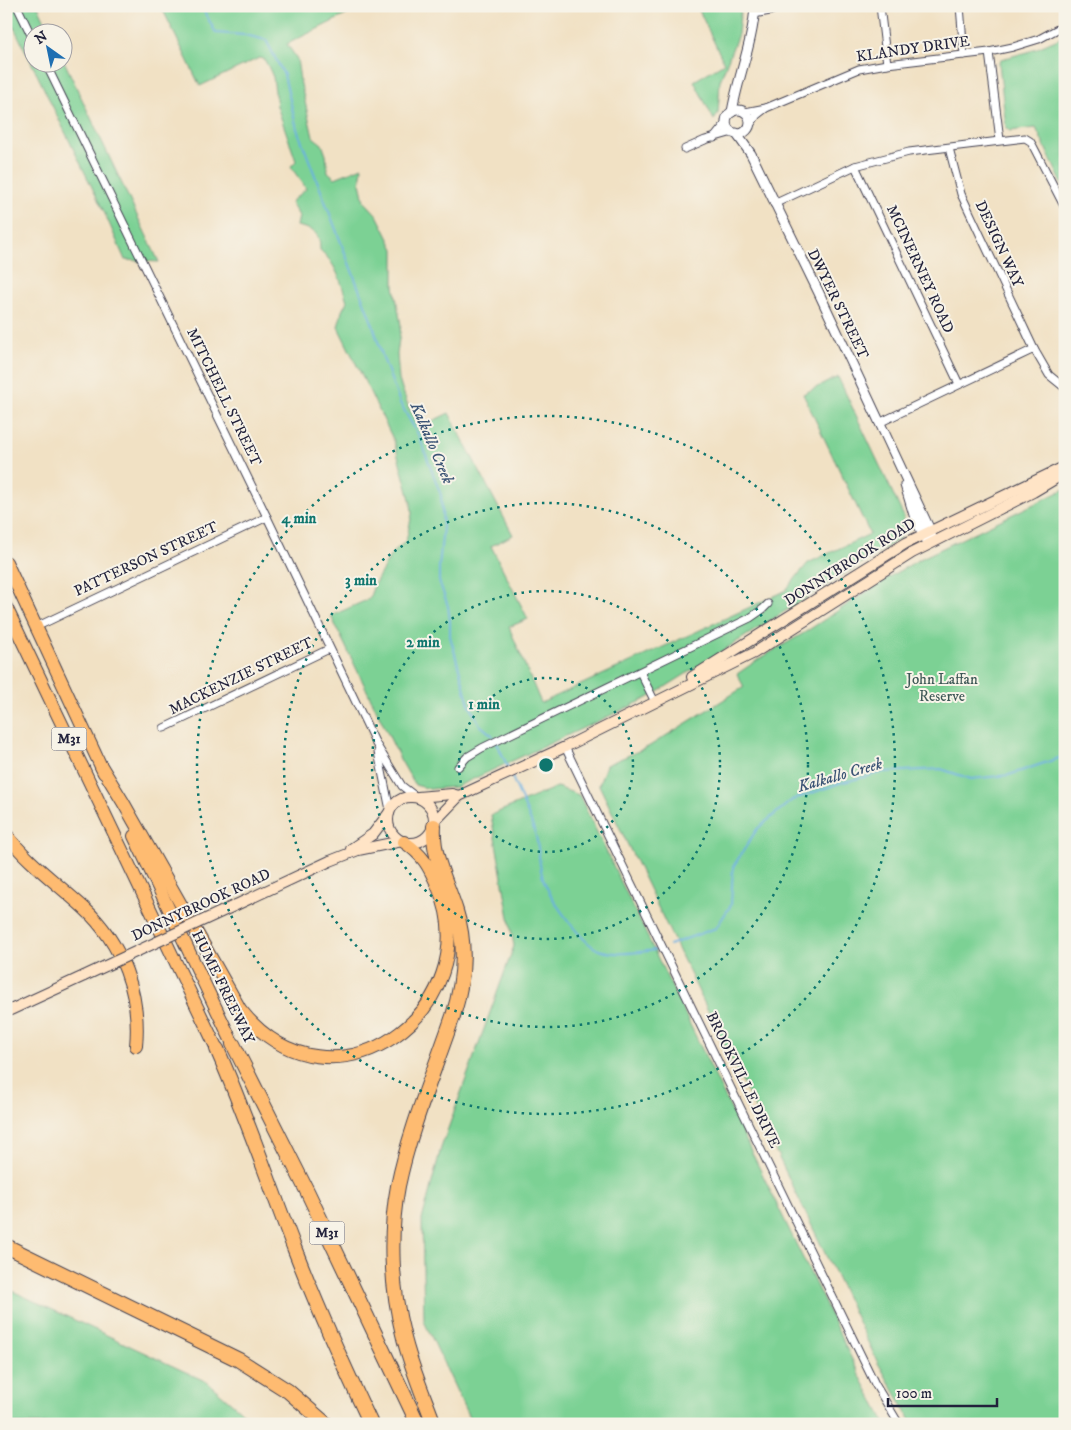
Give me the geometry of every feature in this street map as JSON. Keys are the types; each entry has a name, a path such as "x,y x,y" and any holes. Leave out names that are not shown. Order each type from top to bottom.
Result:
{"highway":[{"name":"HUME FREEWAY","path":"6,562 232,1044 308,1193 418,1424"},
{"name":"HUME FREEWAY","path":"6,607 217,1049 296,1252 341,1361 371,1424"},
{"path":"101,766 240,1009 261,1032 283,1046 301,1053 338,1058 372,1049 399,1033 408,1025 429,1001 436,987 447,951 448,928 443,901 427,863 414,849 403,842"},
{"path":"434,824 433,839 442,877 461,929 463,943 462,979 453,1016 406,1152 394,1218 393,1252 396,1294 402,1332 434,1424"},
{"path":"6,834 24,856 85,908 111,941 134,992 138,1022 136,1046"},
{"path":"6,1241 76,1280"},
{"path":"6,1246 239,1360 288,1391 326,1424"}],"main road":[{"name":"DONNYBROOK ROAD","path":"658,701 691,678 812,603 877,559 926,532 1065,467"},
{"name":"DONNYBROOK ROAD","path":"434,824 459,796 565,747 754,653 890,566 1018,500 1065,473"},
{"name":"DONNYBROOK ROAD","path":"417,797 452,794 459,796"},
{"path":"417,797 431,806 434,813 434,824 431,833 419,842 403,842 396,838 389,826 389,812 393,805 403,798 417,797"},
{"name":"DONNYBROOK ROAD","path":"330,861 373,834 389,812"},
{"name":"DONNYBROOK ROAD","path":"6,1012 330,861 358,850 403,842"},
{"name":"DONNYBROOK ROAD","path":"6,1006 84,976"}],"street":[{"path":"17,6 25,22"},
{"path":"732,112 737,84 753,29 755,10 770,11 783,6"},
{"path":"880,6 887,64"},
{"path":"960,6 964,55"},
{"path":"1062,6 1065,13"},
{"name":"KLANDY DRIVE","path":"744,111 766,108 859,69 989,52 1034,41 1055,32 1065,25"},
{"path":"989,52 1000,140"},
{"name":"MITCHELL STREET","path":"50,72 376,744 402,786 417,797"},
{"path":"685,149 705,140 743,132 749,127 750,118 744,111 737,84"},
{"name":"KLANDY DRIVE","path":"749,127 757,115 766,108"},
{"path":"714,138 732,112 737,110 744,111"},
{"path":"726,122 728,128 735,133"},
{"name":"DWYER STREET","path":"749,127 751,154"},
{"name":"DWYER STREET","path":"735,133 751,154 818,291 899,466 910,505 926,532 928,545"},
{"path":"774,204 855,166 909,152 1025,138 1030,141 1065,208"},
{"name":"DESIGN WAY","path":"949,148 961,194 1034,349 1049,376 1065,388"},
{"name":"MCINERNEY ROAD","path":"855,166 959,384"},
{"path":"879,423 1034,349"},
{"name":"PATTERSON STREET","path":"36,627 267,517"},
{"name":"DONNYBROOK ROAD","path":"458,767 473,752 750,618 768,604"},
{"name":"MACKENZIE STREET","path":"164,728 329,649"},
{"path":"640,672 658,701"},
{"name":"MITCHELL STREET","path":"376,744 389,812"},
{"name":"BROOKVILLE DRIVE","path":"565,747 875,1384 898,1424"}],"green space":[{"path":"6,6 38,6 45,22 22,22 22,44 9,17 6,18"},
{"path":"161,6 364,6 287,44 297,59 313,137 322,144 326,155 328,172 335,178 362,167 360,183 364,201 377,215 394,249 394,286 401,325 397,354 399,380 409,408 420,427 449,413 513,535 491,546 528,619 509,627 541,703 785,591 808,563 870,534 803,394 838,377 904,517 899,539 648,698 456,787 430,789 415,785 400,759 331,616 369,599 374,585 392,553 406,541 412,514 411,503 394,441 338,327 347,301 337,273 326,255 320,250 319,239 315,233 297,226 299,216 291,202 306,189 291,166 296,161 277,106 273,77 268,66 264,59 259,58 200,86"},
{"path":"697,6 741,6 738,34 720,81 718,114 714,120 694,81 724,63"},
{"path":"1065,36 1065,190 1036,128 1010,131 1006,128 999,63 1001,59 1028,52"},
{"path":"36,72 69,72 159,262 125,260 106,216"},
{"name":"John Laffan Reserve","path":"1065,489 1065,1424 913,1424 878,1363 599,785 606,765 648,747 744,687 737,674 759,659 804,633 920,559"},
{"path":"557,787 579,795 860,1376 886,1424 472,1424 424,1321 422,1220 441,1148 514,946 491,815"},
{"path":"6,1288 207,1382 256,1424 6,1424"}],"waterway":[{"name":"Kalkallo Creek","path":"201,6 216,33 245,35 266,40 284,75 297,129 373,325 400,403 419,436 441,495 443,527 439,581 448,606 450,636 469,704 480,725 494,738"},
{"name":"Kalkallo Creek","path":"497,743 509,770"},
{"name":"Kalkallo Creek","path":"669,945 716,928 731,905 733,867 757,829 792,800 840,783 884,772 941,769 971,779 1009,775 1065,756"},
{"name":"Kalkallo Creek","path":"512,777 535,833 541,873 546,886 575,929 592,946 606,952 628,953 656,950"}]}
